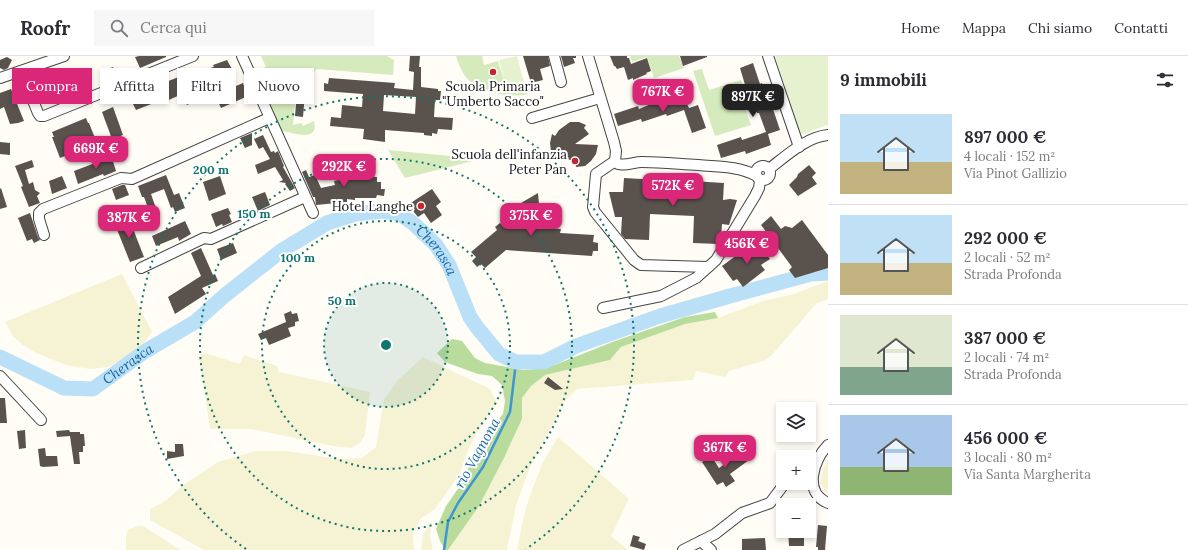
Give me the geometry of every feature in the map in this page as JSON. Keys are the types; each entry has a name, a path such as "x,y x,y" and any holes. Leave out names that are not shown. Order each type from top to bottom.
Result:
{"street":[{"path":"30,68 64,56"},
{"path":"92,96 193,56"},
{"path":"242,56 313,213"},
{"path":"554,56 561,82"},
{"path":"588,56 616,150 615,161"},
{"path":"768,56 799,147"},
{"path":"0,78 12,74"},
{"path":"532,118 600,98"},
{"path":"34,104 38,113 42,116 72,104"},
{"path":"44,235 39,219 40,213 43,209 121,178 132,179 269,118"},
{"path":"615,161 621,165 636,162 665,162 724,167 744,170 765,181 770,174 769,169 799,147 812,139 828,135"},
{"path":"615,161 596,174 593,207 594,212 634,260 641,265 708,267"},
{"path":"603,308 661,296 696,278 716,260 743,218 759,188 758,178"},
{"path":"141,268 204,238 211,239 305,197"},
{"path":"0,376 40,420"},
{"path":"816,459 828,445"},
{"path":"683,550 715,534 742,513 770,502 779,490"},
{"path":"816,490 824,501 828,502"},
{"path":"701,541 711,550"}],"shaded area":[{"path":"122,274 152,332 136,352 108,367 91,369 66,365 36,353 23,345 13,336 5,322"},
{"path":"828,281 828,299 817,303 771,356 763,361 729,371 726,377 696,371 693,380 577,389 558,408 560,410 530,467 516,505 507,550 448,550 479,506 514,438 522,419 522,398 531,386 544,375 610,360 621,347 646,337 685,324 718,318 763,301 794,294"},
{"path":"205,353 240,364 244,355 277,366 279,372 370,392 365,435 359,444 351,448 333,446 251,429 210,429 199,355"},
{"path":"423,357 490,389 497,402 481,425 469,448 459,475 435,509 421,518 413,533 414,550 204,550 150,520 150,509 164,502 185,484 218,462 256,451 286,451 339,459 362,458 376,447 384,399 398,380"},
{"path":"558,437 629,499 611,536 628,550 517,550 529,498 543,462"},
{"path":"828,459 828,495 820,483 822,470"},
{"path":"431,521 430,536 433,550 421,550 423,535"},
{"path":"138,526 143,526 180,550 126,550 126,536 128,530"}],"green space":[{"path":"261,56 387,56 394,60 393,75 317,69 314,72 314,68 264,68 266,67"},
{"path":"456,56 482,56 484,65 498,61 506,87 524,83 527,94 503,94 485,90 477,86 465,76"},
{"path":"517,56 524,82 506,87 499,60"},
{"path":"630,56 679,56 684,68 654,78 647,57 632,62"},
{"path":"775,56 828,56 828,125 805,134 800,133"},
{"path":"702,69 709,90 741,80 747,96 741,98 751,125 715,136 693,71"},
{"path":"268,104 295,104 293,125 301,123 303,126 314,121 315,128 313,132 309,134 304,135 280,130"},
{"path":"388,150 481,159 405,178"},
{"path":"715,312 718,318 685,324 621,347 610,360 545,375 531,386 522,398 522,419 479,506 448,550 445,550 436,529 446,506 462,483 474,454 483,438 503,414 505,401 502,385 492,376 478,374 445,362 437,353 452,339 462,341 475,358 485,363 523,370 547,368 615,341 685,317"}],"building":[{"path":"139,56 166,56 140,68 135,57"},
{"path":"410,56 420,56 419,67 421,67 421,87 438,89 438,91 441,91 440,100 435,100 434,117 453,118 452,130 438,129 437,134 432,133 432,136 424,135 424,133 385,130 385,142 363,139 364,129 330,126 331,117 341,118 342,105 362,107 363,94 324,91 324,83 328,84 329,78 395,83 394,88 413,90 414,72 409,71","holes":["384,95 416,97 415,114 383,111"]},
{"path":"523,56 548,56 550,66 540,69 543,80 531,83"},
{"path":"561,56 576,56 576,58 573,58 575,63 564,67"},
{"path":"610,56 627,56 631,64 647,58 651,71 633,80 633,78 628,80 624,67 617,69 614,66"},
{"path":"680,56 707,56 707,57 683,66"},
{"path":"7,57 12,60 8,68 4,70 0,68 0,60"},
{"path":"227,60 231,68 210,68 214,67 213,65"},
{"path":"753,63 760,84 762,83 770,109 773,109 780,130 768,134 771,145 746,154 745,151 721,158 717,145 741,137 742,140 766,132 759,113 757,113 748,87 746,88 740,68"},
{"path":"177,78 177,96 169,100 169,81"},
{"path":"243,83 244,86 244,98 236,101 236,86"},
{"path":"11,89 12,104 17,104 24,121 10,124 4,107 0,109 0,93"},
{"path":"683,96 689,108 698,105 706,128 692,133 684,110 667,116 666,114 642,122 641,119 618,126 614,114 638,106 639,109 661,100 662,103"},
{"path":"133,104 151,104 136,110"},
{"path":"219,104 230,104 221,108"},
{"path":"296,104 304,104 303,117 295,116"},
{"path":"113,107 123,135 112,139 102,112"},
{"path":"86,118 97,143 60,158 52,137 54,137 52,132"},
{"path":"570,122 579,122 586,125 584,128 589,134 575,144 598,145 596,154 585,166 576,167 575,160 565,158 559,149 551,151 550,143 552,134 555,136 559,130"},
{"path":"252,133 252,145 245,148 240,138"},
{"path":"263,135 271,152 274,151 275,153 278,151 284,166 283,167 295,188 290,191 285,184 286,183 279,182 283,180 275,167 258,174 255,165 270,159 263,147 259,149 254,139"},
{"path":"0,142 10,143 10,155 0,154"},
{"path":"111,155 116,171 104,176 103,174 78,184 74,171 103,160"},
{"path":"32,160 34,167 25,170 29,184 33,182 35,190 40,193 37,196 40,203 29,207 15,166"},
{"path":"809,165 816,173 812,177 817,184 798,196 789,185 798,174"},
{"path":"340,167 351,167 352,176 377,177 377,182 381,182 381,189 385,189 384,196 377,195 376,198 355,198 355,200 347,199 347,202 316,205 315,197 313,197 302,172 306,170 309,177 315,175 321,188 335,185 334,181 339,180"},
{"path":"166,175 174,195 179,193 185,208 175,212 173,207 171,208 164,189 151,194 159,217 152,219 144,197 142,197 138,186"},
{"path":"62,176 67,188 52,194 49,181"},
{"path":"220,176 226,194 209,201 203,182"},
{"path":"624,178 724,183 723,200 737,200 729,225 722,224 721,239 718,244 693,243 694,216 650,214 649,240 625,239 621,234 622,217 615,217 609,192 623,192"},
{"path":"125,185 129,195 116,200 112,189"},
{"path":"1,188 7,207 0,209 0,189"},
{"name":"Hotel Langhe","path":"432,189 441,202 436,206 442,215 431,223 424,213 418,217 413,211 400,210"},
{"path":"265,192 270,205 258,211 252,197"},
{"path":"538,193 539,204 541,204 540,211 544,214 540,219 545,228 561,229 560,233 594,235 593,242 598,243 598,251 593,251 592,256 506,250 485,268 481,264 477,267 472,261 476,257 471,252 497,230 495,227 500,223 503,225 512,217 513,211 521,203"},
{"path":"228,208 231,214 229,215 232,222 216,227 211,214"},
{"path":"30,213 40,240 34,243 32,239 27,241 18,218"},
{"path":"128,216 144,257 130,262 114,222"},
{"path":"771,216 781,229 785,226 792,228 802,220 828,255 828,268 795,278 789,270 792,267 761,225"},
{"path":"185,221 191,234 179,241 178,237 156,246 152,236"},
{"path":"233,243 237,253 221,260 217,249"},
{"path":"759,244 770,259 761,265 765,270 743,287 737,279 733,281 722,266 748,247 751,251"},
{"path":"201,248 213,275 215,274 218,281 202,288 206,294 175,314 168,297 201,276 191,253"},
{"path":"291,311 292,314 297,313 299,321 295,322 295,326 288,328 291,336 269,345 266,338 261,340 258,334 286,322 284,314"},
{"path":"548,377 563,389 555,390 544,383"},
{"path":"0,398 5,398 7,423 0,423"},
{"path":"25,430 26,448 19,449 17,431"},
{"path":"69,430 70,432 80,432 80,434 84,434 85,446 83,446 83,452 79,452 80,464 74,464 70,436 57,437 56,431"},
{"path":"175,444 183,444 184,456 167,459 167,451 175,452"},
{"path":"45,448 46,456 57,456 58,466 40,466 38,449"},
{"path":"743,451 749,460 730,474 735,481 726,487 723,482 717,485 702,462 711,456 719,468"},
{"path":"818,525 827,526 825,550 818,550 818,547 816,547"},
{"path":"633,535 640,537 638,541 646,544 644,550 630,546"},
{"path":"765,538 766,550 742,550 742,539"},
{"path":"788,538 804,538 804,546 789,546"}],"waterway":[{"name":"Cherasca","path":"0,357 64,388 93,389 144,352 195,322 224,296 281,251 327,223 355,214 382,211 400,214 414,224 436,245 449,265 470,317 476,326 499,354 516,362 544,362 576,346 660,316 811,274 828,273"},
{"name":"rio Vagnona","path":"444,550 448,522 458,503 483,467 510,412 516,362"}],"place":[{"name":"Scuola Primaria \"Umberto Sacco\"","path":"493,72"},
{"name":"Scuola dell'infanzia Peter Pan","path":"575,161"},
{"name":"Hotel Langhe","path":"421,206"}]}
